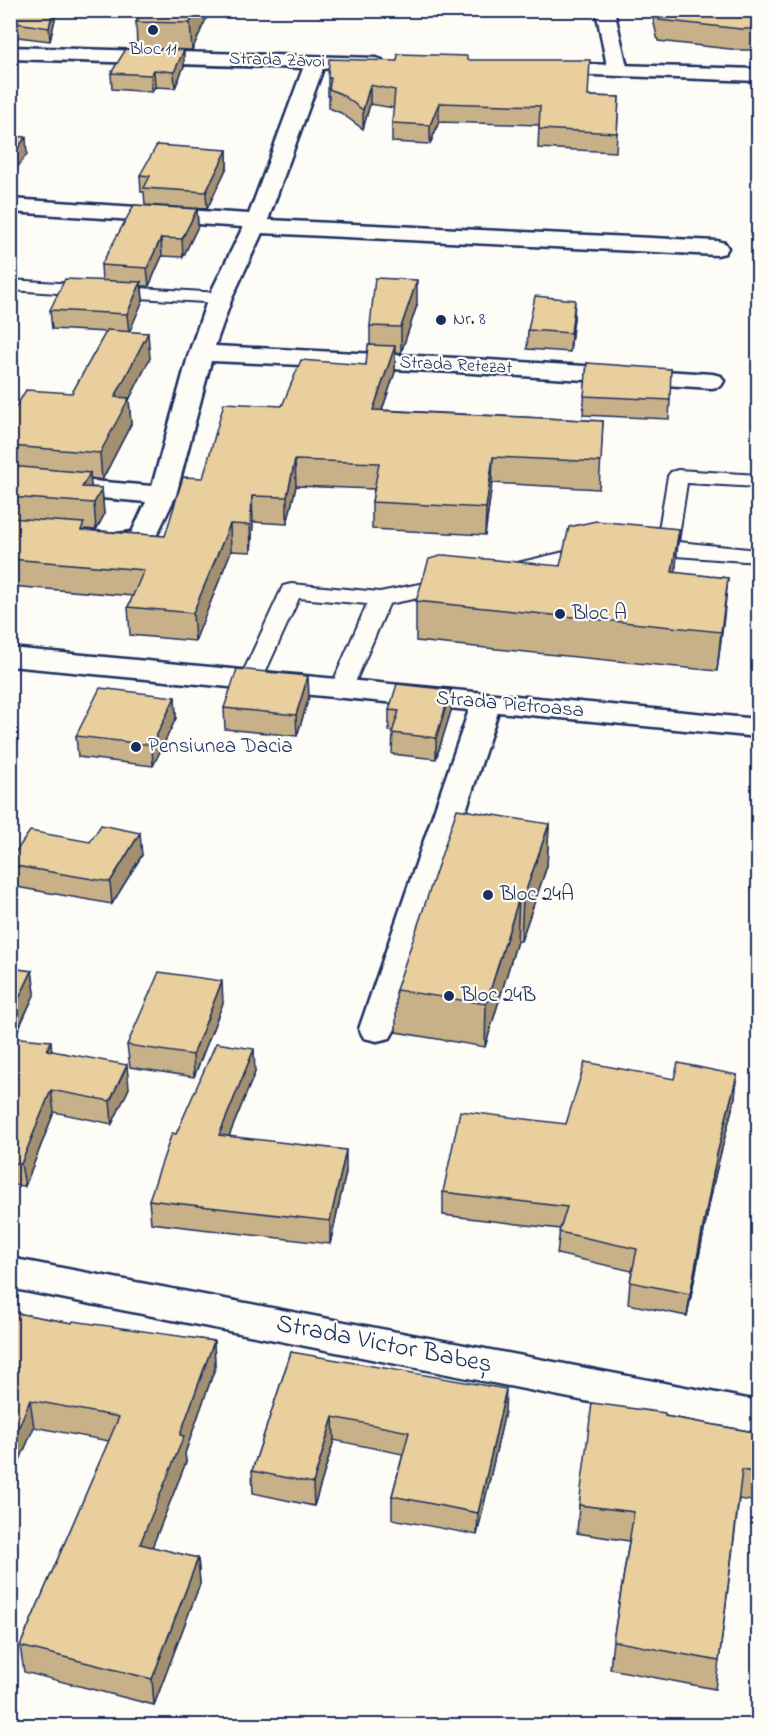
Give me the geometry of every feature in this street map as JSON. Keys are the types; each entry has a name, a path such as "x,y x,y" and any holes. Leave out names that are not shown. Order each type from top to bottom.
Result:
{"street":[{"path":"605,10 618,71"},
{"name":"Strada Zăvoi","path":"10,53 396,65"},
{"path":"10,534 117,542 132,541 143,537 163,495 201,353 220,298 256,224 315,63"},
{"path":"525,68 759,75"},
{"path":"10,205 256,224 717,248"},
{"name":"Strada Retezat","path":"201,353 456,365 712,381"},
{"path":"10,482 163,495"},
{"name":"Strada Pietroasa","path":"10,657 486,704 759,728"},
{"path":"377,1029 486,704"},
{"name":"Strada Victor Babeș","path":"10,1273 759,1418"}],"lane":[{"path":"10,285 220,298"},
{"path":"667,547 678,476 759,481"},
{"path":"251,681 291,591 380,599 482,578 585,552 667,547 759,556"},
{"path":"342,689 380,599"}],"building":[{"path":"10,10 53,10 49,28 10,22"},
{"path":"143,10 196,10 190,23 136,22"},
{"path":"657,10 759,10 759,29 659,20"},
{"path":"126,49 184,50 174,72 154,70 151,75 111,73"},
{"path":"398,54 467,56 467,60 590,60 588,96 619,97 617,133 539,129 540,106 439,103 430,125 392,123 395,90 370,85 363,110 341,94 329,89 331,78 328,78 329,59 397,61"},
{"path":"10,136 26,137 10,158"},
{"path":"157,145 227,150 206,192 144,188 150,176 140,175"},
{"path":"134,205 197,209 182,239 161,238 147,268 101,265"},
{"path":"375,278 417,280 401,327 370,326"},
{"path":"65,279 141,282 127,314 50,310"},
{"path":"535,296 575,300 571,333 528,330"},
{"path":"107,330 148,333 115,397 129,398 100,453 10,446 10,417 26,390 72,393"},
{"path":"368,345 395,346 373,410 603,421 601,462 493,457 486,508 372,502 379,463 295,460 287,497 252,496 250,525 230,524 193,613 128,607 144,570 10,559 10,518 84,523 81,530 165,536 183,477 203,478 224,403 282,406 301,360 366,365"},
{"path":"587,363 671,369 670,400 584,396"},
{"path":"10,466 90,473 82,487 102,488 94,503 10,497"},
{"path":"596,521 679,529 672,572 728,578 721,632 416,601 429,559 444,555 560,566 569,527"},
{"path":"237,669 308,676 296,715 224,708"},
{"path":"397,684 451,690 436,738 392,733 399,711 389,710"},
{"path":"100,688 175,697 152,745 76,736"},
{"path":"457,809 549,824 523,899 519,898 486,1004 396,990"},
{"path":"101,825 140,833 110,882 10,865 10,860 30,831 90,842"},
{"path":"10,968 32,971 10,1017"},
{"path":"159,972 222,981 193,1055 127,1045"},
{"path":"10,1037 51,1041 47,1050 127,1065 110,1101 51,1090 21,1164 10,1162"},
{"path":"216,1043 254,1049 219,1135 346,1150 330,1221 149,1200 172,1133 176,1134"},
{"path":"585,1062 674,1079 678,1063 737,1075 717,1154 690,1294 630,1282 637,1249 559,1232 567,1207 443,1192 460,1111 566,1124"},
{"path":"10,1312 72,1323 73,1321 214,1341 180,1435 184,1436 140,1544 198,1558 152,1679 20,1646 119,1417 30,1400 15,1436 10,1435"},
{"path":"291,1352 506,1389 478,1513 392,1496 409,1432 333,1417 313,1483 252,1471"},
{"path":"592,1403 665,1413 665,1416 759,1433 759,1473 742,1470 719,1661 613,1641 634,1512 579,1505"}],"place":[{"name":"Bloc 11","path":"153,30"},
{"name":"Nr. 8","path":"441,320"},
{"name":"Bloc A","path":"560,614"},
{"name":"Pensiunea Dacia","path":"136,747"},
{"name":"Bloc 24A","path":"488,895"},
{"name":"Bloc 24B","path":"449,996"}]}
